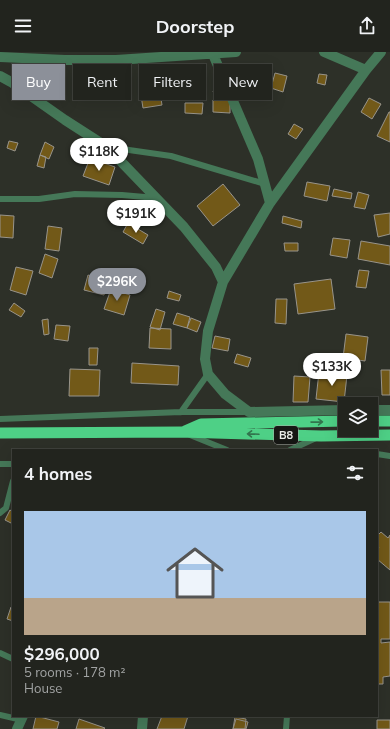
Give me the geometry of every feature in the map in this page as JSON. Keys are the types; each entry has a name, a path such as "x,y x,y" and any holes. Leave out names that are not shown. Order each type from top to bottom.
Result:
{"highway":[{"name":"B8","path":"182,432 201,424 338,421"},
{"path":"378,421 390,421"},
{"name":"B8","path":"0,433 182,432 321,436 390,435"}],"street":[{"path":"0,57 65,60 116,60 236,52"},
{"path":"324,52 366,70"},
{"path":"338,410 249,412 225,394 208,374 205,359 207,338 223,282 270,203 366,70 381,52"},
{"path":"213,53 258,159 270,203"},
{"path":"0,76 11,82 64,120 107,147 184,227 220,272 223,282"},
{"path":"378,410 390,410"},
{"path":"142,729 143,717"}],"lane":[{"path":"107,147 171,156 265,184"},
{"path":"0,199 39,199 75,194 122,195 157,198"},
{"path":"181,412 208,374"},
{"path":"0,419 181,412 249,412"},
{"path":"182,432 224,449"},
{"path":"292,449 321,436"},
{"path":"378,454 390,456"},
{"path":"0,464 12,464"},
{"path":"0,513 6,508 12,486"},
{"path":"0,653 12,659"},
{"path":"0,715 21,722"},
{"path":"286,729 287,717"}],"building":[{"path":"275,73 287,76 283,92 272,88"},
{"path":"319,74 327,75 325,85 317,83"},
{"path":"369,98 381,104 372,119 361,112"},
{"path":"142,100 161,100 162,105 143,108"},
{"path":"213,100 230,100 230,113 213,112"},
{"path":"185,103 203,103 202,114 185,113"},
{"path":"390,112 390,142 377,136"},
{"path":"294,124 303,129 296,139 288,134"},
{"path":"9,141 18,143 15,151 7,148"},
{"path":"45,142 54,147 49,159 40,155"},
{"path":"40,155 46,157 44,168 37,166"},
{"path":"90,158 115,167 109,185 83,176"},
{"path":"307,182 330,186 327,201 304,196"},
{"path":"223,184 240,205 213,226 197,206"},
{"path":"334,189 352,193 351,199 332,196"},
{"path":"358,192 369,195 365,209 354,207"},
{"path":"390,213 390,234 378,237 374,215"},
{"path":"0,215 14,216 13,238 0,237"},
{"path":"283,216 302,221 301,228 282,223"},
{"path":"128,223 148,235 143,244 123,232"},
{"path":"48,226 62,228 59,251 45,249"},
{"path":"333,238 350,240 347,258 330,255"},
{"path":"361,241 390,246 390,265 358,259"},
{"path":"284,243 298,243 298,251 285,251"},
{"path":"45,254 58,259 52,278 39,273"},
{"path":"16,267 33,271 26,295 10,290"},
{"path":"359,270 369,271 366,288 356,287"},
{"path":"88,275 108,281 104,295 84,290"},
{"path":"331,279 335,309 298,314 294,284"},
{"path":"111,289 130,295 124,315 104,309"},
{"path":"169,291 181,295 179,301 167,298"},
{"path":"276,299 287,299 286,324 275,323"},
{"path":"14,303 25,311 21,317 9,310"},
{"path":"156,309 165,312 160,330 150,327"},
{"path":"177,313 190,317 187,328 173,324"},
{"path":"191,318 201,322 197,332 187,328"},
{"path":"48,319 49,334 44,335 42,320"},
{"path":"56,325 70,326 68,341 54,339"},
{"path":"150,328 171,329 171,349 149,348"},
{"path":"346,334 368,337 365,361 343,358"},
{"path":"215,336 230,339 228,351 212,348"},
{"path":"89,348 98,348 97,365 89,365"},
{"path":"237,354 251,358 248,367 234,363"},
{"path":"132,363 179,366 178,385 131,383"},
{"path":"70,369 100,370 99,396 69,396"},
{"path":"381,370 390,370 390,395 382,395"},
{"path":"319,372 347,375 345,397 338,397 338,401 316,399"},
{"path":"294,376 310,377 308,402 293,402"},
{"path":"10,510 12,511 12,524 5,520"},
{"path":"381,532 388,538 390,535 390,570 378,560 378,535"},
{"path":"378,602 390,602 390,639 381,639 381,643 390,642 390,676 383,677 383,684 378,684"},
{"path":"11,607 12,607 12,621 7,619"},
{"path":"36,717 59,722 57,729 33,729"},
{"path":"162,717 188,717 184,729 157,729"},
{"path":"235,717 246,719 245,729 233,729"},
{"path":"79,719 105,728 76,729"},
{"path":"236,719 248,722 246,729 233,729"},
{"path":"377,720 390,720 390,729 377,729"}]}
